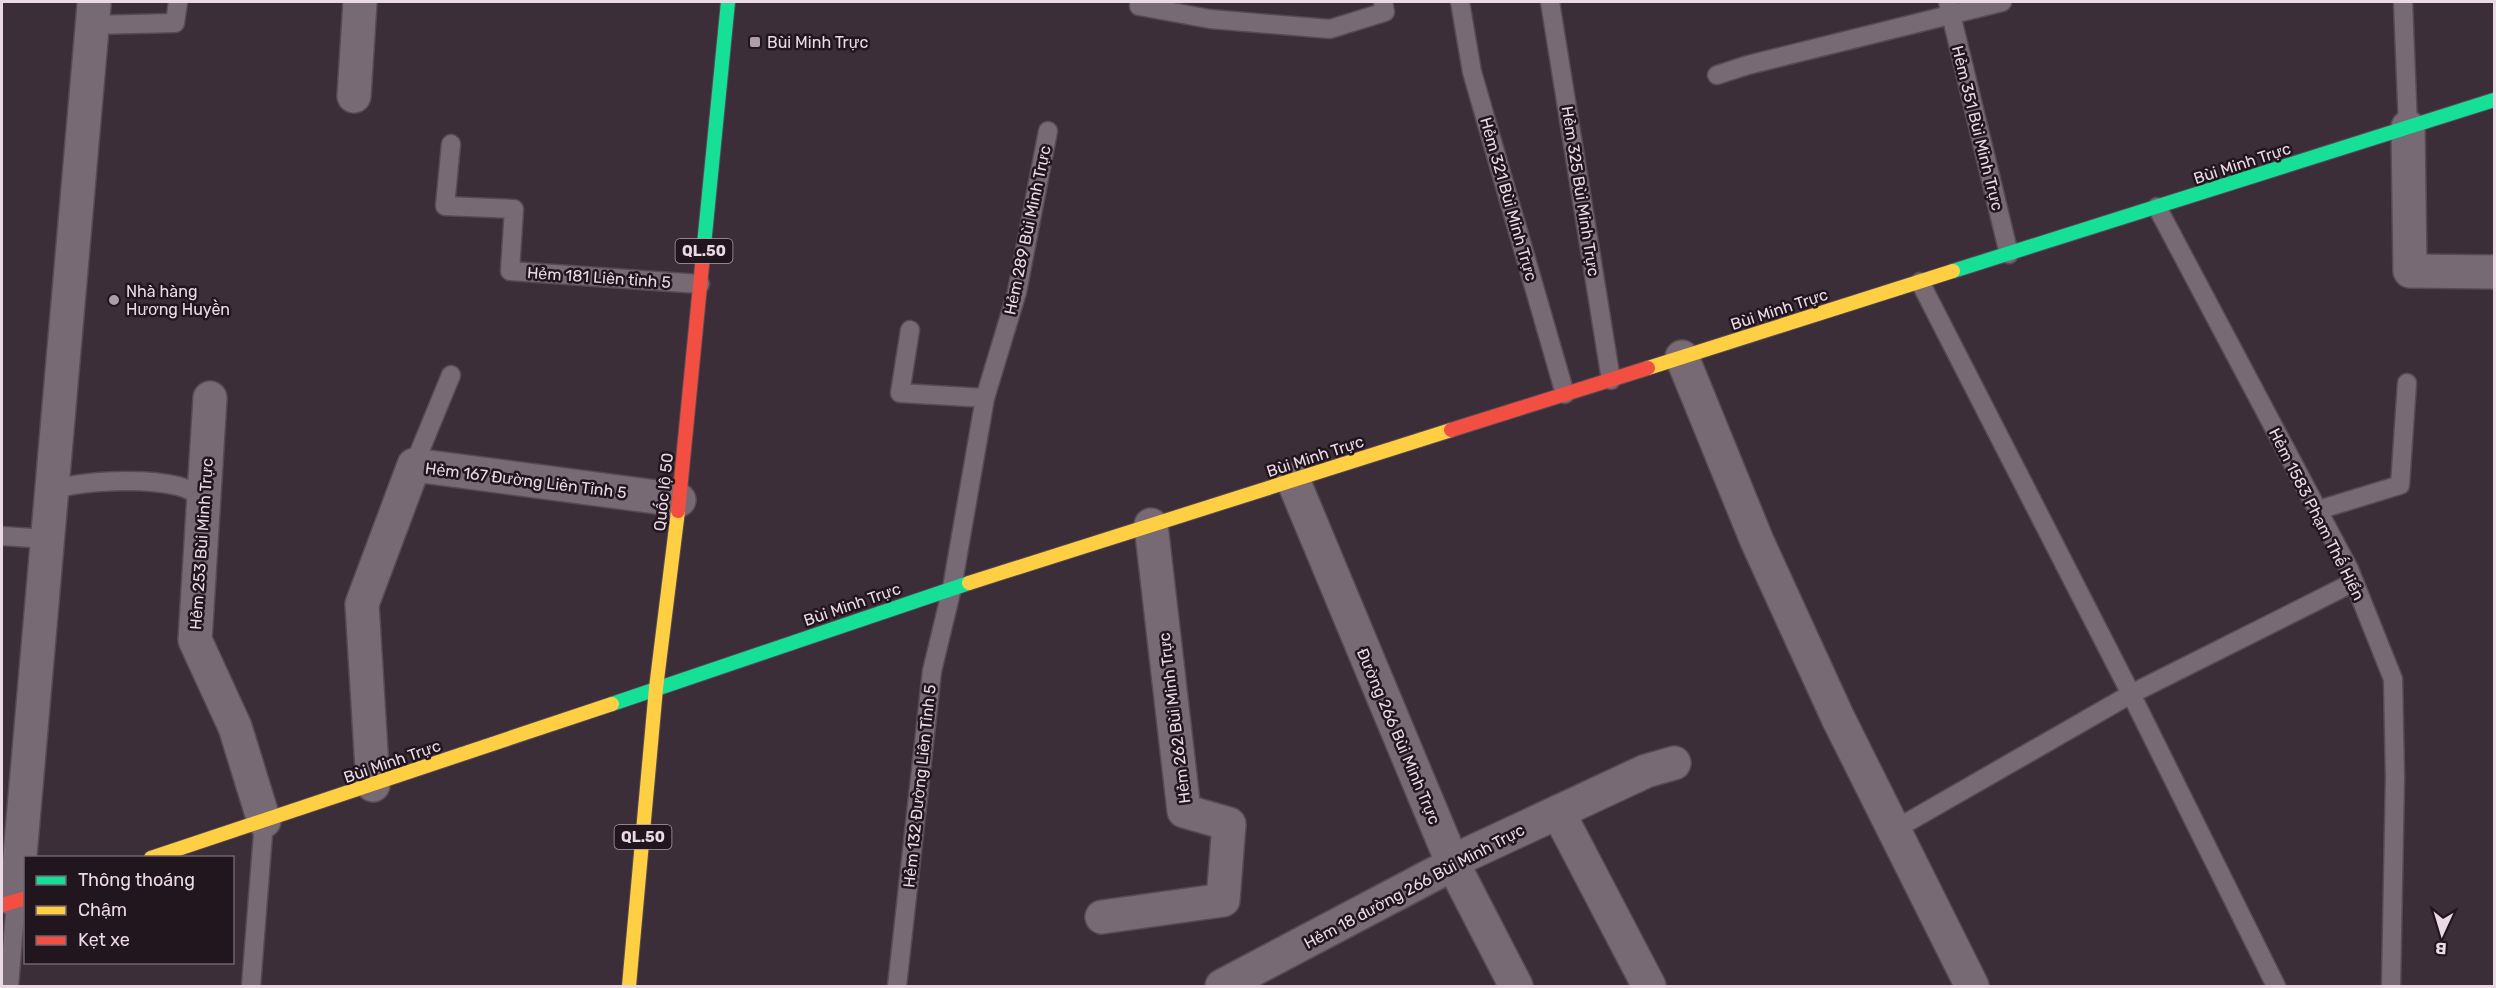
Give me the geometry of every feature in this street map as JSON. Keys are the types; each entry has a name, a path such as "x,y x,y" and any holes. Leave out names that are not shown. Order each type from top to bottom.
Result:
{"street":[{"path":"354,96 360,2"},
{"name":"Quốc lộ 50","path":"629,987 656,688 679,500 728,2"},
{"path":"14,901 93,15"},
{"name":"Bùi Minh Trực","path":"157,856 952,588 2494,100"},
{"path":"2408,127 2410,271 2494,272"},
{"path":"1682,357 1757,541 1838,718 1972,987"},
{"name":"Hẻm 253 Bùi Minh Trực","path":"210,398 195,640 235,727 264,820"},
{"name":"Hẻm 167 Đường Liên Tỉnh 5","path":"373,785 362,604 414,465 679,500"},
{"name":"Đường 266 Bùi Minh Trực","path":"1293,480 1453,864 1516,987"},
{"name":"Hẻm 262 Bùi Minh Trực","path":"1102,917 1223,900 1229,824 1184,811 1150,525"},
{"name":"Hẻm 18 đường 266 Bùi Minh Trực","path":"1222,987 1466,855 1646,771 1674,763"},
{"path":"1558,812 1650,987"}],"lane":[{"path":"93,15 175,23 178,2"},
{"path":"1140,2 1140,6 1210,10 1330,29 1385,12 1383,2"},
{"name":"Hẻm 321 Bùi Minh Trực","path":"1460,2 1472,72 1566,394"},
{"name":"Hẻm 325 Bùi Minh Trực","path":"1550,2 1611,380"},
{"path":"1717,75 1949,8 2002,2"},
{"path":"2403,2 2408,127"},
{"name":"Hẻm 351 Bùi Minh Trực","path":"1949,8 2009,254"},
{"name":"Hẻm 289 Bùi Minh Trực","path":"952,588 985,398 1017,292 1048,131"},
{"name":"Hẻm 181 Liên tỉnh 5","path":"452,144 445,206 514,209 510,271 700,284"},
{"name":"Hẻm 1583 Phạm Thế Hiển","path":"2157,207 2318,510 2354,582 2393,679 2395,777 2391,987"},
{"path":"1920,282 2131,694 2276,987"},
{"path":"910,330 900,393 985,398"},
{"path":"414,465 451,375"},
{"path":"2318,510 2400,485 2408,383"},
{"path":"52,490 89,482 139,483 177,486 204,496"},
{"path":"2,536 48,539"},
{"path":"1894,831 2131,694 2354,582"},
{"name":"Hẻm 132 Đường Liên Tỉnh 5","path":"897,987 932,671 952,588"},
{"path":"251,987 264,820"},
{"path":"9,987 14,901"}],"traffic: fast":[{"path":"704,245 728,2"},
{"path":"1953,271 2494,100"},
{"path":"612,704 969,583"}],"traffic: slow":[{"path":"1648,368 1953,271"},
{"path":"969,583 1451,430"},
{"path":"629,986 656,688 678,511"},
{"path":"157,856 612,704"}],"traffic: jam":[{"path":"678,511 704,245"},
{"path":"1451,430 1648,368"},
{"path":"2,905 24,899"}],"place":[{"name":"Bùi Minh Trực","path":"755,42"},
{"name":"Nhà hàng Hương Huyền","path":"114,300"}]}
